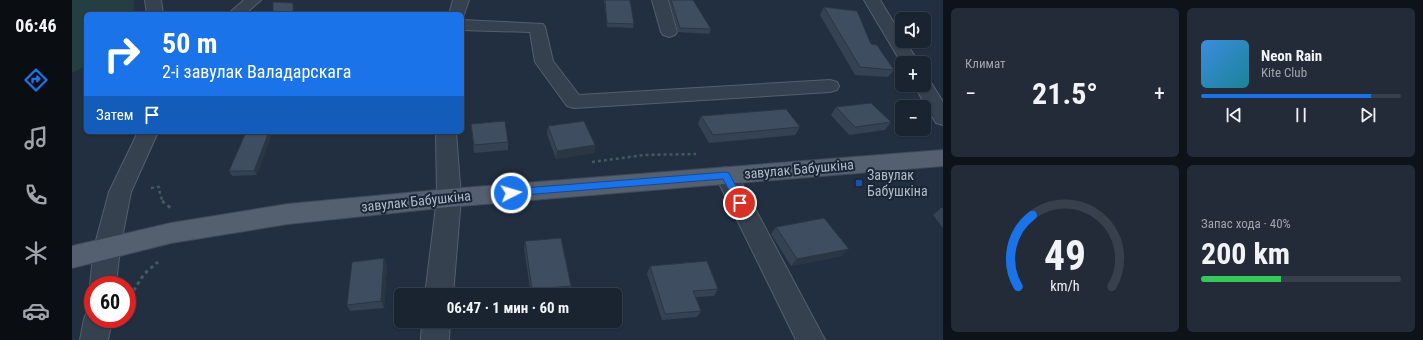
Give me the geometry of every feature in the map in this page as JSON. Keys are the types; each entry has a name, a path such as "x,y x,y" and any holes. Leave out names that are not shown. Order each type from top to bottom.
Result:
{"main road":[{"name":"завулак Бабушкіна","path":"72,257 170,233 288,214 449,198 943,158"}],"street":[{"path":"153,0 155,12"},
{"path":"238,12 253,0"},
{"path":"458,12 461,0"},
{"path":"660,0 669,32"},
{"path":"872,0 906,56"},
{"path":"464,25 537,27 544,62 574,102 830,86"},
{"path":"927,92 943,118"},
{"path":"104,276 107,248 120,192 147,134"},
{"path":"440,288 449,198 446,134"},
{"path":"726,175 811,340"},
{"path":"94,340 96,328"},
{"path":"434,340 435,328"}],"path":[{"path":"612,159 680,153"}],"green space":[{"path":"72,0 134,0 133,12 84,12 84,67 72,73"}],"building":[{"path":"605,0 630,0 634,24 607,23"},
{"path":"671,0 693,0 711,29 680,28"},
{"path":"273,2 293,3 293,12 273,12"},
{"path":"824,7 857,11 871,44 877,45 894,70 860,67"},
{"path":"871,103 891,122 855,127 836,107"},
{"path":"786,109 800,127 713,135 701,116"},
{"path":"505,121 508,142 474,145 471,124"},
{"path":"584,121 595,145 557,151 548,126"},
{"path":"245,134 268,134 254,171 229,171"},
{"path":"824,218 849,249 797,259 776,227"},
{"path":"561,238 571,286 532,288 525,241"},
{"path":"384,258 381,301 347,305 352,262"},
{"path":"707,261 718,289 693,291 701,311 665,314 650,266"}],"place":[{"name":"Завулак Бабушкіна","path":"859,183"}],"route":[{"path":"511,193 726,175 740,203"}]}
